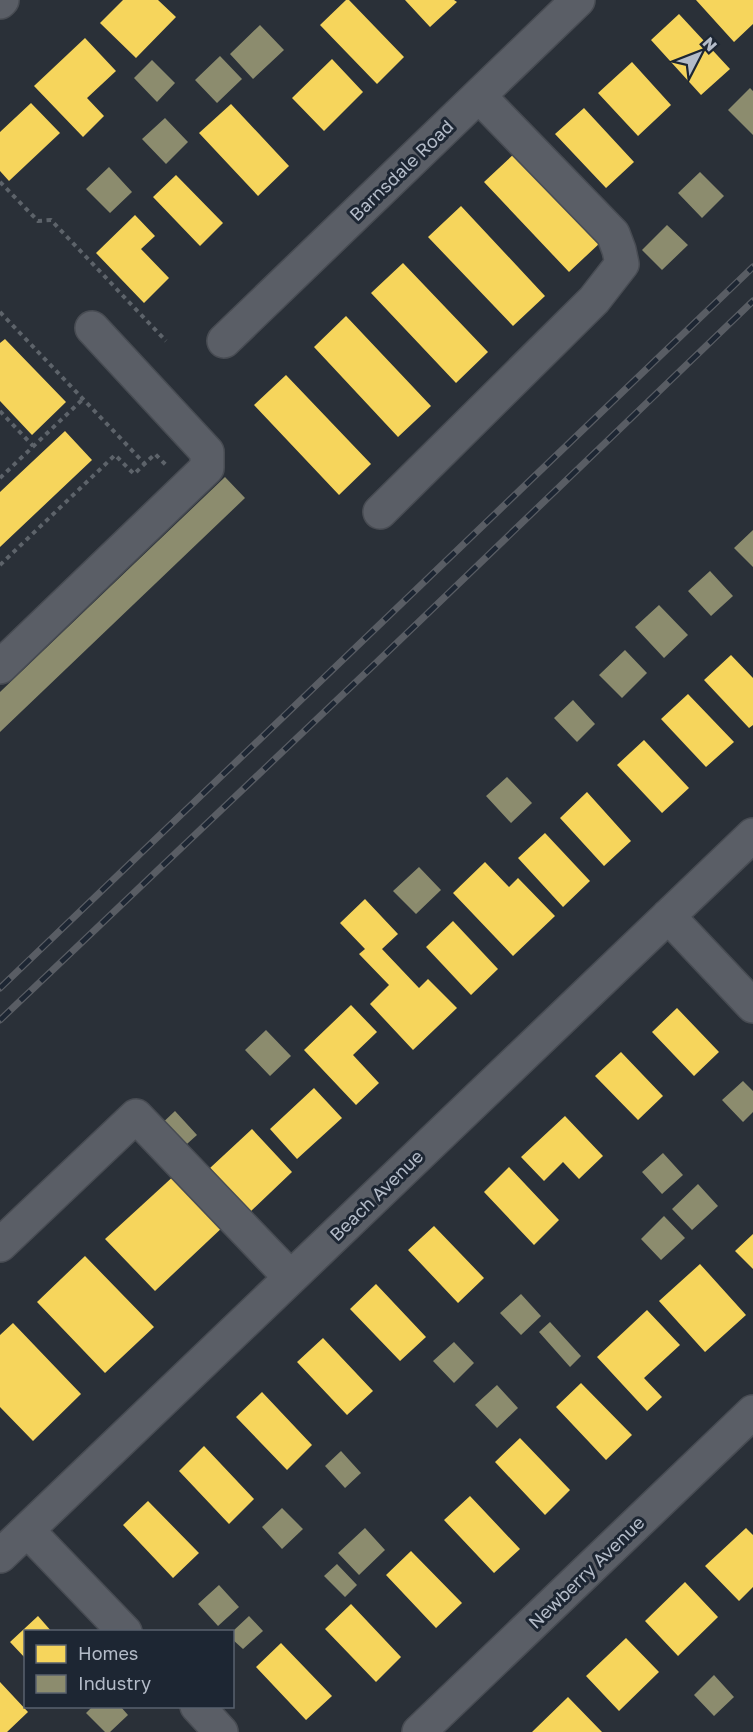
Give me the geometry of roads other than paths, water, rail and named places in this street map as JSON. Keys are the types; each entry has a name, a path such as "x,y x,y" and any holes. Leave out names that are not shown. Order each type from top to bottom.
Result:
{"street":[{"name":"Barnsdale Road","path":"224,341 578,0"},
{"path":"380,512 594,300 622,264 613,234 479,96"},
{"path":"0,667 207,468 207,452 92,328"},
{"name":"Beach Avenue","path":"0,1556 753,835"},
{"path":"668,916 753,1006"},
{"path":"0,1245 136,1116 290,1277"},
{"name":"Newberry Avenue","path":"419,1732 753,1412"},
{"path":"28,1531 123,1630"},
{"path":"198,1708 221,1732"}],"railway":[{"path":"0,988 753,267"},
{"path":"0,1020 753,301"}]}
